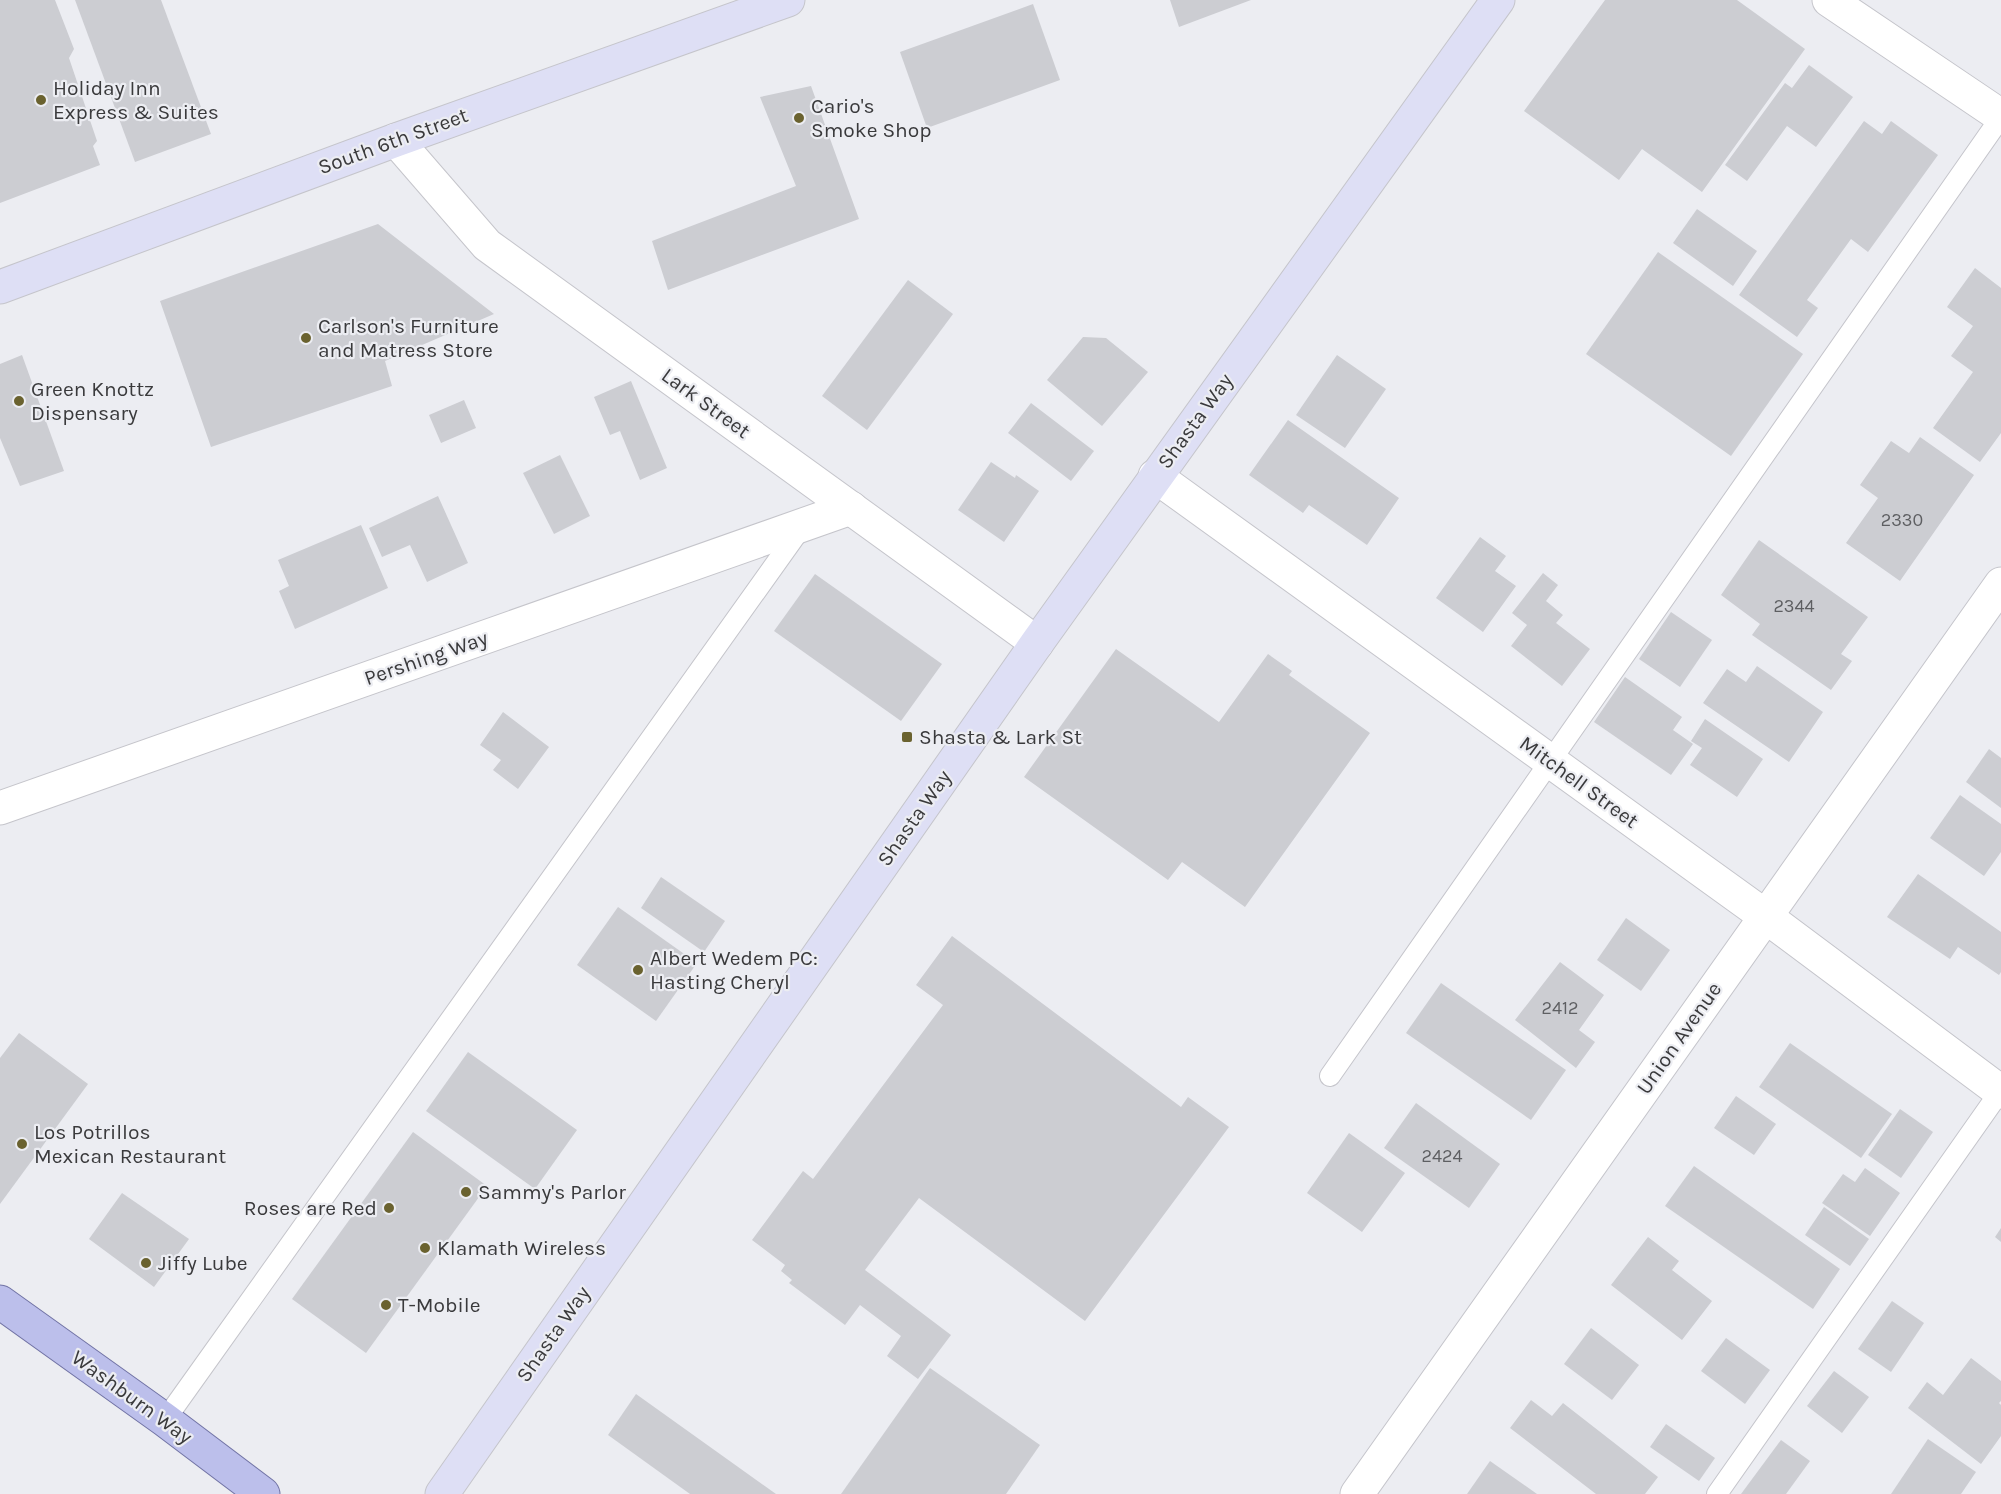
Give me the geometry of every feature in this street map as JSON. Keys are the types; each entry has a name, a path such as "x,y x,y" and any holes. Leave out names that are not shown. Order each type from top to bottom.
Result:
{"main road":[{"name":"South 6th Street","path":"0,287 396,140 788,0"},
{"name":"Shasta Way","path":"442,1494 1155,476 1498,0"},
{"name":"Washburn Way","path":"0,1302 165,1420 263,1494"}],"street":[{"path":"1829,0 2001,116"},
{"name":"Lark Street","path":"396,140 487,244 1037,643"},
{"name":"Mitchell Street","path":"1155,476 1765,916 2001,1091"},
{"name":"Pershing Way","path":"0,808 851,508"},
{"name":"Union Avenue","path":"1357,1494 2001,584"}],"lane":[{"path":"1330,1076 2001,116"},
{"path":"165,1420 803,525"},
{"path":"1717,1494 2001,1091"}],"building":[{"name":"Holiday Inn Express & Suites","path":"0,0 55,0 74,49 69,58 97,141 93,146 100,165 0,203"},
{"path":"75,0 161,0 211,134 135,162"},
{"path":"1170,0 1251,0 1179,27"},
{"path":"1605,0 1737,0 1805,49 1702,192 1642,149 1619,180 1524,111"},
{"path":"1033,4 1060,80 927,128 900,52"},
{"path":"1809,65 1853,97 1816,147 1787,126 1747,181 1725,165 1785,83 1792,88"},
{"path":"811,86 859,219 668,290 652,241 796,186 760,97"},
{"path":"1864,121 1882,134 1891,121 1938,155 1868,252 1851,239 1807,300 1818,308 1797,337 1739,295"},
{"path":"1697,209 1757,251 1733,286 1673,243"},
{"name":"Carlson's Furniture and Matress Store","path":"378,224 494,314 385,361 392,386 211,447 160,301"},
{"path":"1658,252 1803,354 1731,456 1586,354"},
{"path":"1975,268 2001,288 2001,433 1980,462 1933,428 1973,372 1951,356 1973,326 1947,307"},
{"path":"908,280 953,314 867,430 822,396"},
{"path":"1083,337 1106,338 1148,372 1102,426 1047,380"},
{"name":"Green Knottz Dispensary","path":"22,355 64,471 20,486 0,438 0,364"},
{"path":"1337,355 1386,389 1345,448 1296,415"},
{"path":"631,381 667,468 640,480 620,431 610,435 594,397"},
{"path":"464,400 476,428 441,443 429,415"},
{"path":"1031,403 1094,451 1071,481 1008,433"},
{"path":"1288,420 1399,498 1367,545 1309,505 1303,513 1249,475"},
{"path":"1920,437 1974,475 1900,581 1846,543 1878,498 1860,485 1891,441 1909,453"},
{"path":"560,455 590,516 554,534 523,473"},
{"path":"991,462 1015,478 1016,475 1039,491 1004,542 958,510"},
{"path":"438,496 468,563 427,582 410,545 382,557 369,528"},
{"path":"361,525 388,588 295,629 279,591 289,586 278,560"},
{"path":"1480,537 1506,556 1495,571 1516,586 1483,632 1436,598"},
{"path":"1759,540 1868,617 1841,654 1852,661 1831,690 1752,635 1760,624 1721,595"},
{"path":"1543,573 1558,585 1546,601 1563,615 1556,623 1590,649 1562,686 1511,646 1527,625 1512,613"},
{"path":"815,574 942,664 901,721 774,631"},
{"path":"1671,612 1712,640 1680,687 1639,659"},
{"path":"1116,649 1219,722 1268,654 1292,671 1289,675 1370,733 1245,907 1182,862 1168,880 1024,777"},
{"path":"1757,666 1823,712 1789,762 1703,703 1727,669 1746,682"},
{"path":"1625,677 1682,717 1673,730 1693,744 1671,775 1594,722"},
{"path":"503,712 549,747 518,789 493,770 501,760 480,745"},
{"path":"1705,719 1763,759 1737,797 1690,765 1702,748 1691,741"},
{"path":"1989,749 2001,758 2001,808 1966,782"},
{"path":"1960,795 2001,824 2001,852 1984,876 1930,838"},
{"path":"1918,874 2001,932 2001,972 1999,975 1958,947 1950,959 1887,917"},
{"path":"661,877 725,921 704,952 641,908"},
{"path":"618,907 697,963 656,1021 577,965"},
{"path":"1626,918 1670,950 1641,991 1597,960"},
{"path":"952,936 1181,1107 1188,1097 1229,1127 1085,1321 919,1198 865,1270 951,1335 918,1379 887,1356 901,1336 860,1305 845,1325 789,1283 792,1280 781,1271 785,1265 752,1240 803,1171 813,1179 943,1005 916,985"},
{"path":"1560,962 1604,995 1579,1030 1595,1042 1576,1068 1515,1020"},
{"path":"1441,983 1566,1070 1531,1120 1406,1033"},
{"name":"Los Potrillos Mexican Restaurant","path":"19,1033 88,1084 0,1204 0,1058"},
{"path":"1790,1043 1892,1114 1861,1158 1759,1087"},
{"path":"468,1052 577,1130 535,1189 426,1111"},
{"path":"1736,1096 1776,1124 1754,1155 1714,1128"},
{"path":"1416,1103 1500,1164 1469,1208 1384,1148"},
{"path":"1900,1109 1933,1132 1901,1178 1868,1155"},
{"path":"413,1132 487,1186 366,1353 292,1299"},
{"path":"1349,1133 1405,1173 1362,1232 1307,1193"},
{"path":"1694,1166 1840,1269 1813,1309 1665,1206"},
{"path":"1865,1168 1900,1193 1870,1236 1822,1203 1843,1174 1855,1182"},
{"name":"Jiffy Lube","path":"122,1193 189,1239 154,1287 89,1239"},
{"path":"1824,1207 1869,1239 1850,1266 1805,1235"},
{"path":"2001,1228 2001,1242 1995,1237"},
{"path":"1648,1237 1679,1261 1672,1270 1712,1301 1682,1340 1611,1285"},
{"path":"1892,1301 1924,1323 1891,1372 1858,1349"},
{"path":"1591,1328 1639,1365 1612,1400 1564,1364"},
{"path":"1726,1338 1770,1370 1745,1404 1701,1371"},
{"path":"1971,1358 2001,1381 2001,1401 1999,1403 2001,1405 2001,1436 1981,1464 1908,1408 1927,1382 1943,1395"},
{"path":"930,1368 1040,1445 1006,1494 841,1494"},
{"path":"1834,1371 1869,1397 1842,1433 1807,1406"},
{"path":"636,1394 776,1494 690,1494 608,1435"},
{"path":"1531,1400 1552,1416 1563,1403 1658,1477 1645,1494 1596,1494 1510,1428"},
{"path":"1666,1424 1715,1458 1699,1481 1650,1447"},
{"path":"1928,1439 1976,1472 1961,1494 1891,1494"},
{"path":"1781,1440 1810,1461 1786,1494 1741,1494"},
{"path":"1490,1461 1537,1494 1467,1494"}],"place":[{"name":"Holiday Inn Express & Suites","path":"41,100"},
{"name":"Cario's Smoke Shop","path":"799,118"},
{"name":"Carlson's Furniture and Matress Store","path":"306,338"},
{"name":"Green Knottz Dispensary","path":"19,401"},
{"name":"Shasta & Lark St","path":"907,737"},
{"name":"Albert Wedem PC: Hasting Cheryl","path":"638,970"},
{"name":"Los Potrillos Mexican Restaurant","path":"22,1144"},
{"name":"Sammy's Parlor","path":"466,1192"},
{"name":"Roses are Red","path":"389,1208"},
{"name":"Klamath Wireless","path":"425,1248"},
{"name":"Jiffy Lube","path":"146,1263"},
{"name":"T-Mobile","path":"386,1305"}]}
